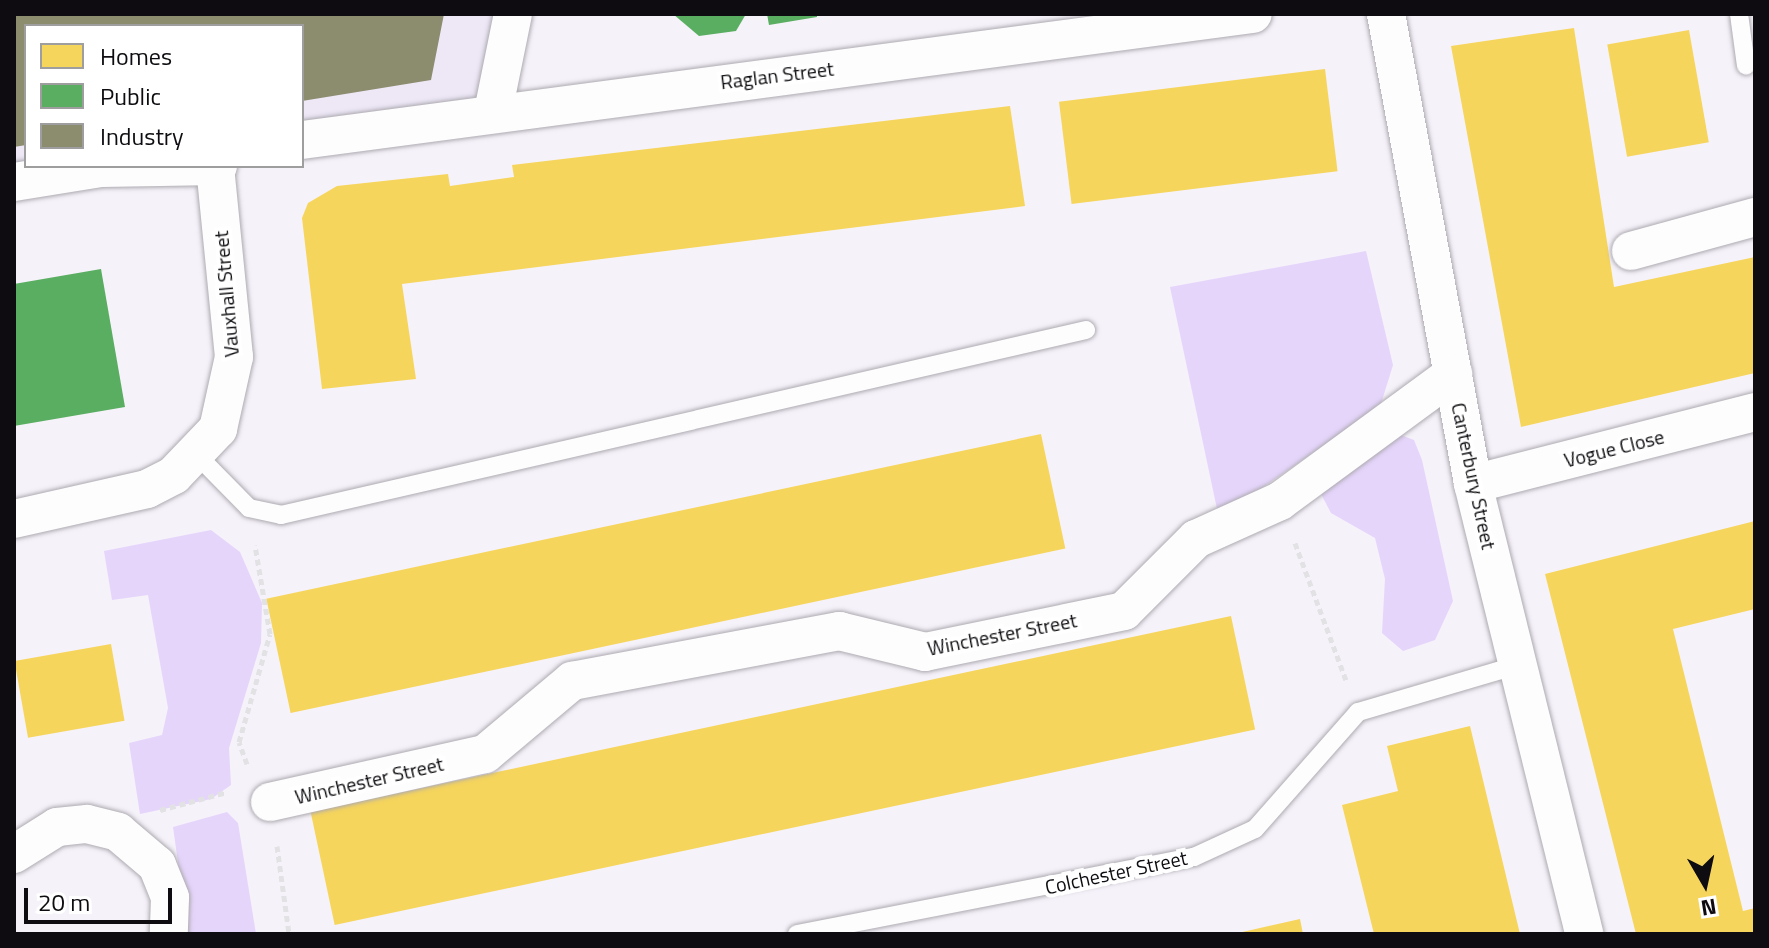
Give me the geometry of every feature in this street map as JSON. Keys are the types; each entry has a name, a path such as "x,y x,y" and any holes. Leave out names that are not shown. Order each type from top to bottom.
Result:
{"street":[{"path":"493,112 513,14"},
{"name":"Raglan Street","path":"304,140 493,112 1253,14"},
{"name":"Canterbury Street","path":"1386,14 1473,484 1584,934"},
{"path":"14,182 101,168"},
{"name":"Vauxhall Street","path":"14,519 147,489 197,455 230,399 234,357 217,168"},
{"path":"1631,251 1755,217"},
{"name":"Winchester Street","path":"270,802 485,754 572,681 839,631 925,652 1124,611 1196,539 1280,501 1453,374"},
{"name":"Vogue Close","path":"1473,484 1755,412"},
{"path":"14,854 57,827 87,824 118,832 157,865 170,898 169,934"}],"lane":[{"path":"1739,14 1746,66"},
{"path":"197,455 249,508 281,515 1086,330"},
{"path":"1358,712 1518,665"},
{"name":"Colchester Street","path":"797,934 1194,857 1255,829 1358,712"}],"path":[{"path":"1280,501 1358,712"},
{"path":"249,508 270,634 239,742 270,802 289,934"}],"shaded area":[{"path":"14,14 513,14 493,112 304,140 304,24 24,24 24,168 14,182"},
{"path":"1366,251 1393,365 1380,407 1250,496 1217,509 1170,287"},
{"path":"1398,434 1414,440 1422,460 1453,601 1435,640 1403,651 1382,633 1385,579 1375,538 1331,513 1321,494 1328,480"},
{"path":"211,530 240,552 262,603 261,643 229,748 231,785 211,799 140,814 129,743 162,735 168,708 148,595 112,600 104,551"},
{"path":"227,812 238,823 256,934 188,934 173,827"}],"building: Homes":[{"path":"1574,28 1614,287 1755,257 1755,373 1521,427 1451,46"},
{"path":"1689,30 1709,142 1627,157 1607,44"},
{"path":"1325,69 1338,171 1072,204 1059,102"},
{"path":"1010,106 1025,206 402,284 416,379 322,389 302,218 308,203 337,186 448,174 450,186 514,177 512,165"},
{"path":"1041,434 1065,548 291,713 266,599"},
{"path":"1755,521 1755,609 1673,629 1743,911 1755,908 1755,934 1636,934 1545,574"},
{"path":"1231,616 1255,729 335,925 311,812"},
{"path":"111,644 125,721 28,738 14,661"},
{"path":"1470,726 1520,934 1374,934 1342,805 1398,791 1387,746"},
{"path":"1300,919 1303,934 1238,934 1238,933"}],"building: Public":[{"path":"673,14 746,14 736,31 699,36"},
{"path":"767,14 817,14 817,17 769,25"},
{"path":"101,269 125,407 14,426 14,284"}],"building: Industry":[{"path":"14,14 444,14 431,80 304,101 304,24 24,24 24,145 14,147"}]}
